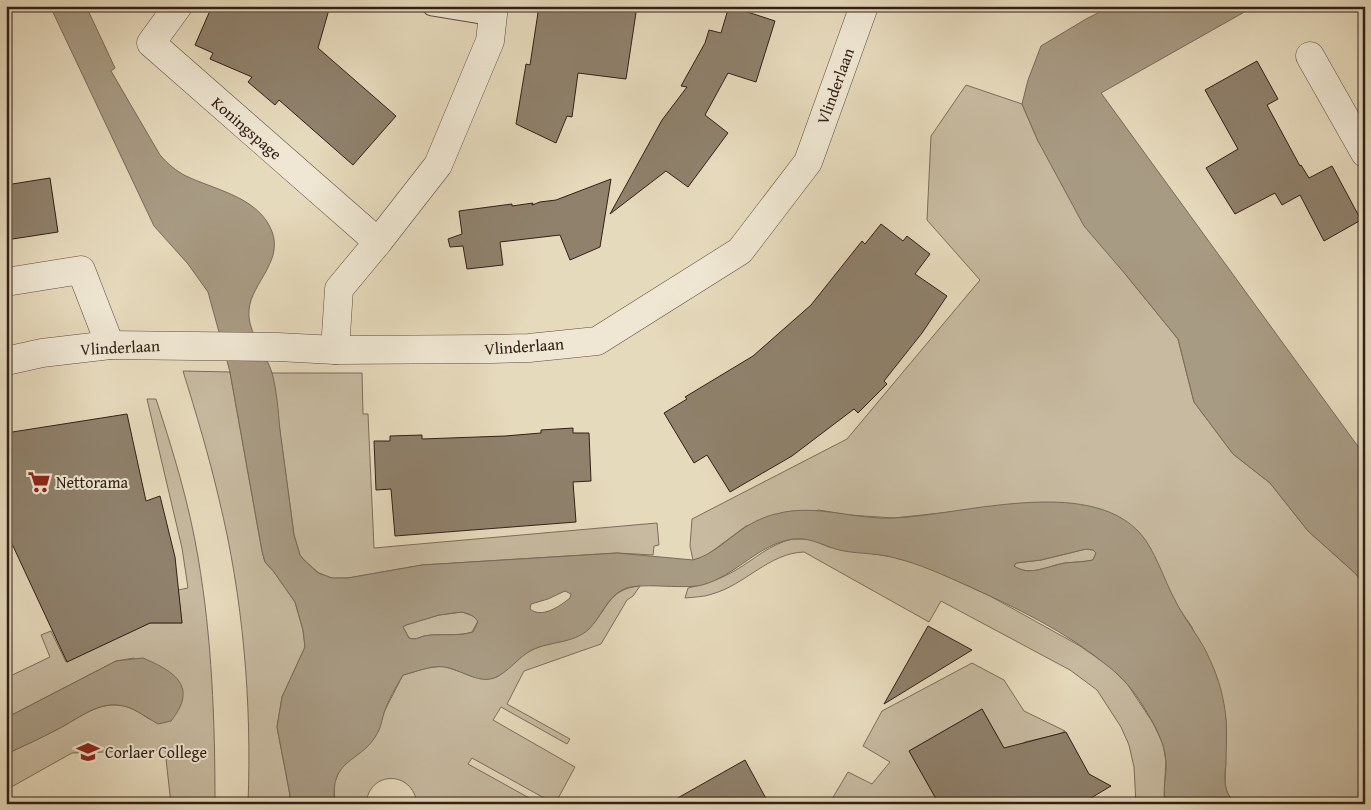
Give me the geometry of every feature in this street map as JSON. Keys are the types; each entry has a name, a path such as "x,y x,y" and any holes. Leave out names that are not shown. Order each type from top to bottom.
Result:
{"street":[{"name":"Koningspage","path":"178,6 151,43 378,242"},
{"name":"Vlinderlaan","path":"6,360 42,353 110,345 278,347 335,350 491,349 529,348 597,341 740,251 808,162 864,6"},
{"path":"335,350 339,289 438,165 490,41 493,11"},
{"path":"1310,56 1365,153"},
{"path":"6,282 81,270 110,345"}],"lane":[{"path":"432,6 493,11"}],"shaded area":[{"path":"50,6 86,6 115,68 111,71 160,155 175,170 243,200 262,215 269,225 274,237 272,259 251,300 249,318 274,380 294,535 300,555 318,573 332,578 348,578 422,565 617,553 693,560 713,551 755,521 791,511 820,511 864,517 894,518 1022,503 1056,502 1088,506 1116,515 1139,532 1145,539 1179,608 1206,652 1218,681 1224,704 1226,719 1225,782 1228,794 1236,804 1167,804 1164,794 1166,762 1163,747 1154,725 1139,700 1114,671 1093,654 1058,631 1003,602 904,560 876,554 844,551 813,541 794,539 781,542 758,553 726,575 702,585 683,587 638,586 622,590 612,598 589,629 583,634 569,640 532,650 494,678 475,678 444,667 429,668 403,675 390,698 379,730 372,742 348,762 337,777 334,789 335,804 288,804 290,795 277,727 282,697 305,647 303,630 295,602 265,562 230,372 208,292 188,264 154,226","holes":["1086,549 1093,550 1096,553 1093,560 1065,563 1032,571 1026,571 1014,566 1016,563 1041,560","565,591 571,594 570,598 551,610 540,613 530,609 531,604","462,612 473,616 478,622 473,632 430,635 415,639 409,638 403,627 439,615"]},
{"path":"1112,6 1255,6 1101,93 1365,456 1365,587 1356,574 1308,531 1270,483 1233,454 1194,402 1178,339 1084,226 1038,141 1022,104 1028,80 1041,46"},
{"path":"966,85 1022,104 1038,141 1126,275 1178,339 1194,402 1233,454 1270,483 1308,531 1356,574 1365,587 1365,804 1236,804 1227,792 1225,783 1226,720 1192,627 1178,607 1139,532 1132,527 1034,503 894,518 848,515 819,510 746,526 703,558 693,560 690,546 692,519 847,439 980,280 927,220 931,136"},
{"path":"183,371 230,372 265,562 295,602 303,630 305,647 282,697 277,727 290,795 288,804 248,804 249,727 240,612 227,536 215,483"},
{"path":"272,373 362,373 363,414 368,414 374,548 657,523 659,545 654,546 653,555 617,553 422,565 348,578 332,578 319,573 300,555 294,535"},
{"path":"147,399 156,399 185,497 198,557 210,649 215,804 171,804 165,750 72,753 6,790 6,754 94,709 118,705 130,708 149,719 134,658 116,661 6,718 6,678 50,657 41,635 51,631 66,662 150,623 182,623 178,590 188,588 182,548"},
{"path":"792,539 810,539 829,547 894,557 927,567 990,596 1080,646 1110,667 1128,685 1153,723 1163,744 1166,761 1164,795 1167,804 1136,804 1134,767 1129,745 1121,727 1097,690 1070,670 941,601 929,622 804,552 791,554 768,563 724,590 706,596 685,598 688,588 725,576 769,548"},
{"path":"1086,549 1093,550 1096,553 1093,560 1065,563 1032,571 1026,571 1014,566 1016,563 1041,560"},
{"path":"640,586 633,596 627,600 601,644 524,671 507,704 570,739 567,744 501,707 493,720 575,767 555,804 472,758 468,764 540,804 417,804 414,793 408,785 400,780 391,778 382,780 375,785 369,793 366,804 335,804 334,784 340,769 378,732 384,712 403,675 427,668 443,666 470,675 497,677 514,662 540,646 567,640 579,635 593,624 613,597 629,588"},
{"path":"462,612 473,616 478,621 472,632 430,635 413,639 409,638 403,627 439,615"},
{"path":"143,658 165,669 180,682 183,690 183,699 171,721 158,724 128,707 109,705 94,709 6,754 6,718 116,661"},
{"path":"972,663 1004,680 1024,711 1065,731 1025,742 1000,762 1001,743 982,709 909,751 938,802 932,804 829,804 848,772 872,784 890,762 863,746 882,711"}],"building":[{"path":"212,6 330,6 318,48 396,116 353,165 279,100 275,105 248,82 252,77 210,59 213,53 195,45"},
{"path":"539,6 637,6 626,79 578,73 572,117 567,116 556,143 516,124 526,64 530,65"},
{"path":"729,6 775,21 756,82 728,73 705,115 728,133 688,187 666,171 610,214 662,120 687,87 681,86 705,43 709,30 721,33"},
{"path":"1257,61 1278,99 1267,105 1300,166 1309,178 1332,166 1361,220 1324,241 1300,195 1282,205 1275,193 1235,214 1206,168 1238,149 1205,90"},
{"path":"50,178 58,232 6,240 6,185"},
{"path":"611,179 600,247 570,260 560,235 500,242 503,265 467,269 463,246 450,247 448,239 462,234 459,211 512,204 512,206 533,203 532,205 556,200"},
{"path":"881,224 903,241 907,236 930,254 915,274 947,296 922,333 884,381 887,384 858,413 854,409 792,456 730,492 707,455 694,463 664,413 687,399 685,397 753,356 811,305 862,241 865,244"},
{"path":"127,414 146,501 160,496 175,557 182,623 150,623 67,662 6,531 6,433"},
{"path":"573,428 573,433 589,433 591,481 573,482 576,522 395,536 391,489 376,490 374,441 390,441 390,436 422,435 422,439 505,436 541,433 541,430"},
{"path":"928,626 972,650 884,704"},
{"path":"982,709 1004,748 1066,732 1089,774 1111,786 1081,804 939,804 909,751"},
{"path":"745,760 769,804 667,804"}],"place":[{"name":"Nettorama","path":"39,482"},
{"name":"Corlaer College","path":"88,752"}]}
